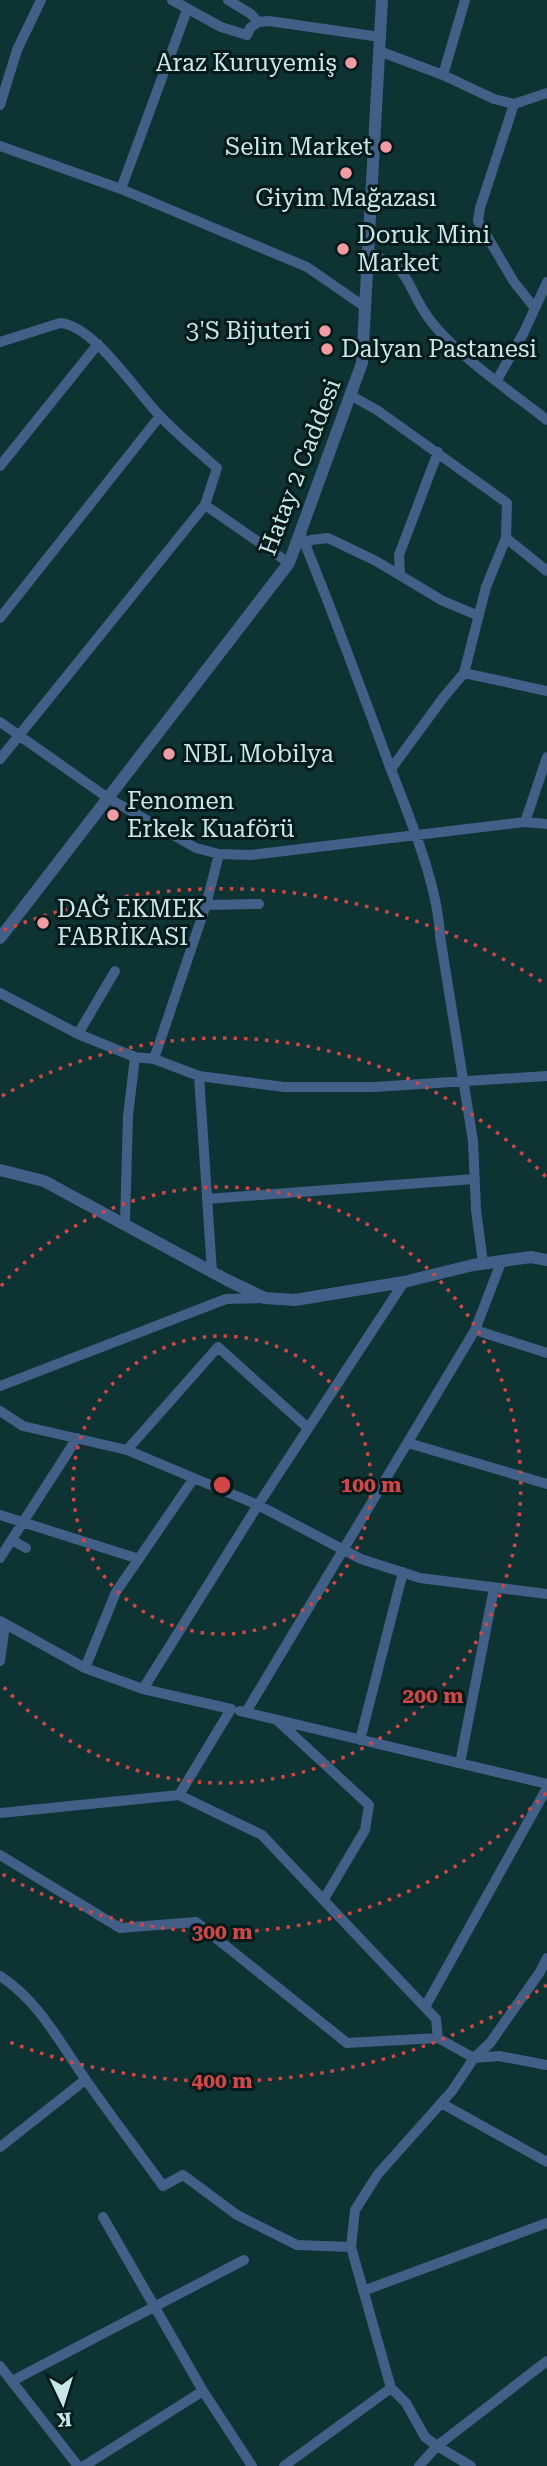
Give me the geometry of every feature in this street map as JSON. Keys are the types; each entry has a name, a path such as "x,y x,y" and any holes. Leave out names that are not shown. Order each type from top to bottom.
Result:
{"street":[{"path":"0,105 17,50 41,0"},
{"path":"172,0 221,27 247,35 255,18 253,0"},
{"path":"228,0 255,18 380,37"},
{"name":"Hatay 2 Caddesi","path":"0,938 289,563 362,363 382,0"},
{"path":"443,75 465,0"},
{"path":"121,189 187,10"},
{"path":"379,51 443,75 494,100 514,104 547,93"},
{"path":"514,104 478,221 514,282 534,307"},
{"path":"0,146 121,189 307,267 365,307"},
{"path":"368,255 387,259 399,268 426,315 457,349 547,420"},
{"path":"496,380 524,332 547,282"},
{"path":"0,342 60,323 75,326 98,344 160,416 217,468 205,505 0,759"},
{"path":"0,466 98,344"},
{"path":"350,395 377,410 508,503 506,538 492,570 464,673 391,769"},
{"path":"0,618 160,416"},
{"path":"400,575 399,555 438,452"},
{"path":"205,505 289,563"},
{"path":"300,532 415,834 439,916 473,1142 476,1210 483,1263"},
{"path":"305,544 311,540 328,538 400,575 443,601 479,616"},
{"path":"506,538 547,571"},
{"path":"464,673 547,691"},
{"path":"0,722 108,798 195,848 219,854 251,855 525,822 547,824"},
{"path":"525,822 547,757"},
{"path":"154,1059 206,905 219,854"},
{"path":"206,905 259,904"},
{"path":"78,1034 115,971"},
{"path":"0,993 78,1034 135,1057 154,1059 199,1076 284,1087 374,1087 547,1076"},
{"path":"125,1223 128,1116 135,1057"},
{"path":"199,1076 212,1272"},
{"path":"0,1170 44,1181 265,1298"},
{"path":"207,1199 474,1179"},
{"path":"0,1386 226,1299 295,1300 404,1282 483,1263 531,1257 547,1260"},
{"path":"246,1712 475,1331 502,1261"},
{"path":"143,1689 258,1504 404,1282"},
{"path":"475,1331 547,1353"},
{"path":"127,1450 218,1347 308,1428"},
{"path":"0,1411 23,1426 127,1450 258,1504 361,1559 420,1578 547,1594"},
{"path":"0,1558 77,1438"},
{"path":"408,1443 547,1484"},
{"path":"85,1668 116,1592 194,1478"},
{"path":"0,1515 139,1559"},
{"path":"12,1540 26,1548"},
{"path":"360,1740 403,1572"},
{"path":"460,1763 494,1588"},
{"path":"0,1661 2,1623 85,1668 143,1689 547,1786 425,2007"},
{"path":"179,1795 231,1709"},
{"path":"278,1721 369,1805 365,1830 324,1899"},
{"path":"0,1813 179,1795 262,1835 436,2019 438,2038"},
{"path":"0,1855 120,1928 196,1922 347,2043 438,2038 474,2058 499,2056 547,2065"},
{"path":"471,2466 425,2437 406,2403 391,2388 351,2247 355,2210 378,2174 441,2103 474,2058 490,2043 547,1958"},
{"path":"0,1976 37,2008 85,2080 163,2186 183,2175 237,2215 297,2245 351,2247"},
{"path":"0,2147 85,2080"},
{"path":"441,2103 547,2162"},
{"path":"103,2217 203,2390 252,2466"},
{"path":"363,2291 547,2223"},
{"path":"12,2381 244,2260"},
{"path":"419,2466 437,2446 547,2361"},
{"path":"0,2366 78,2466"},
{"path":"284,2466 391,2388"},
{"path":"84,2466 203,2390"}],"place":[{"name":"Araz Kuruyemiş","path":"351,63"},
{"name":"Selin Market","path":"386,147"},
{"name":"Giyim Mağazası","path":"346,173"},
{"name":"Doruk Mini Market","path":"343,249"},
{"name":"3'S Bijuteri","path":"325,331"},
{"name":"Dalyan Pastanesi","path":"327,349"},
{"name":"NBL Mobilya","path":"169,754"},
{"name":"Fenomen Erkek Kuaförü","path":"113,815"},
{"name":"DAĞ EKMEK FABRİKASI","path":"43,923"}]}
